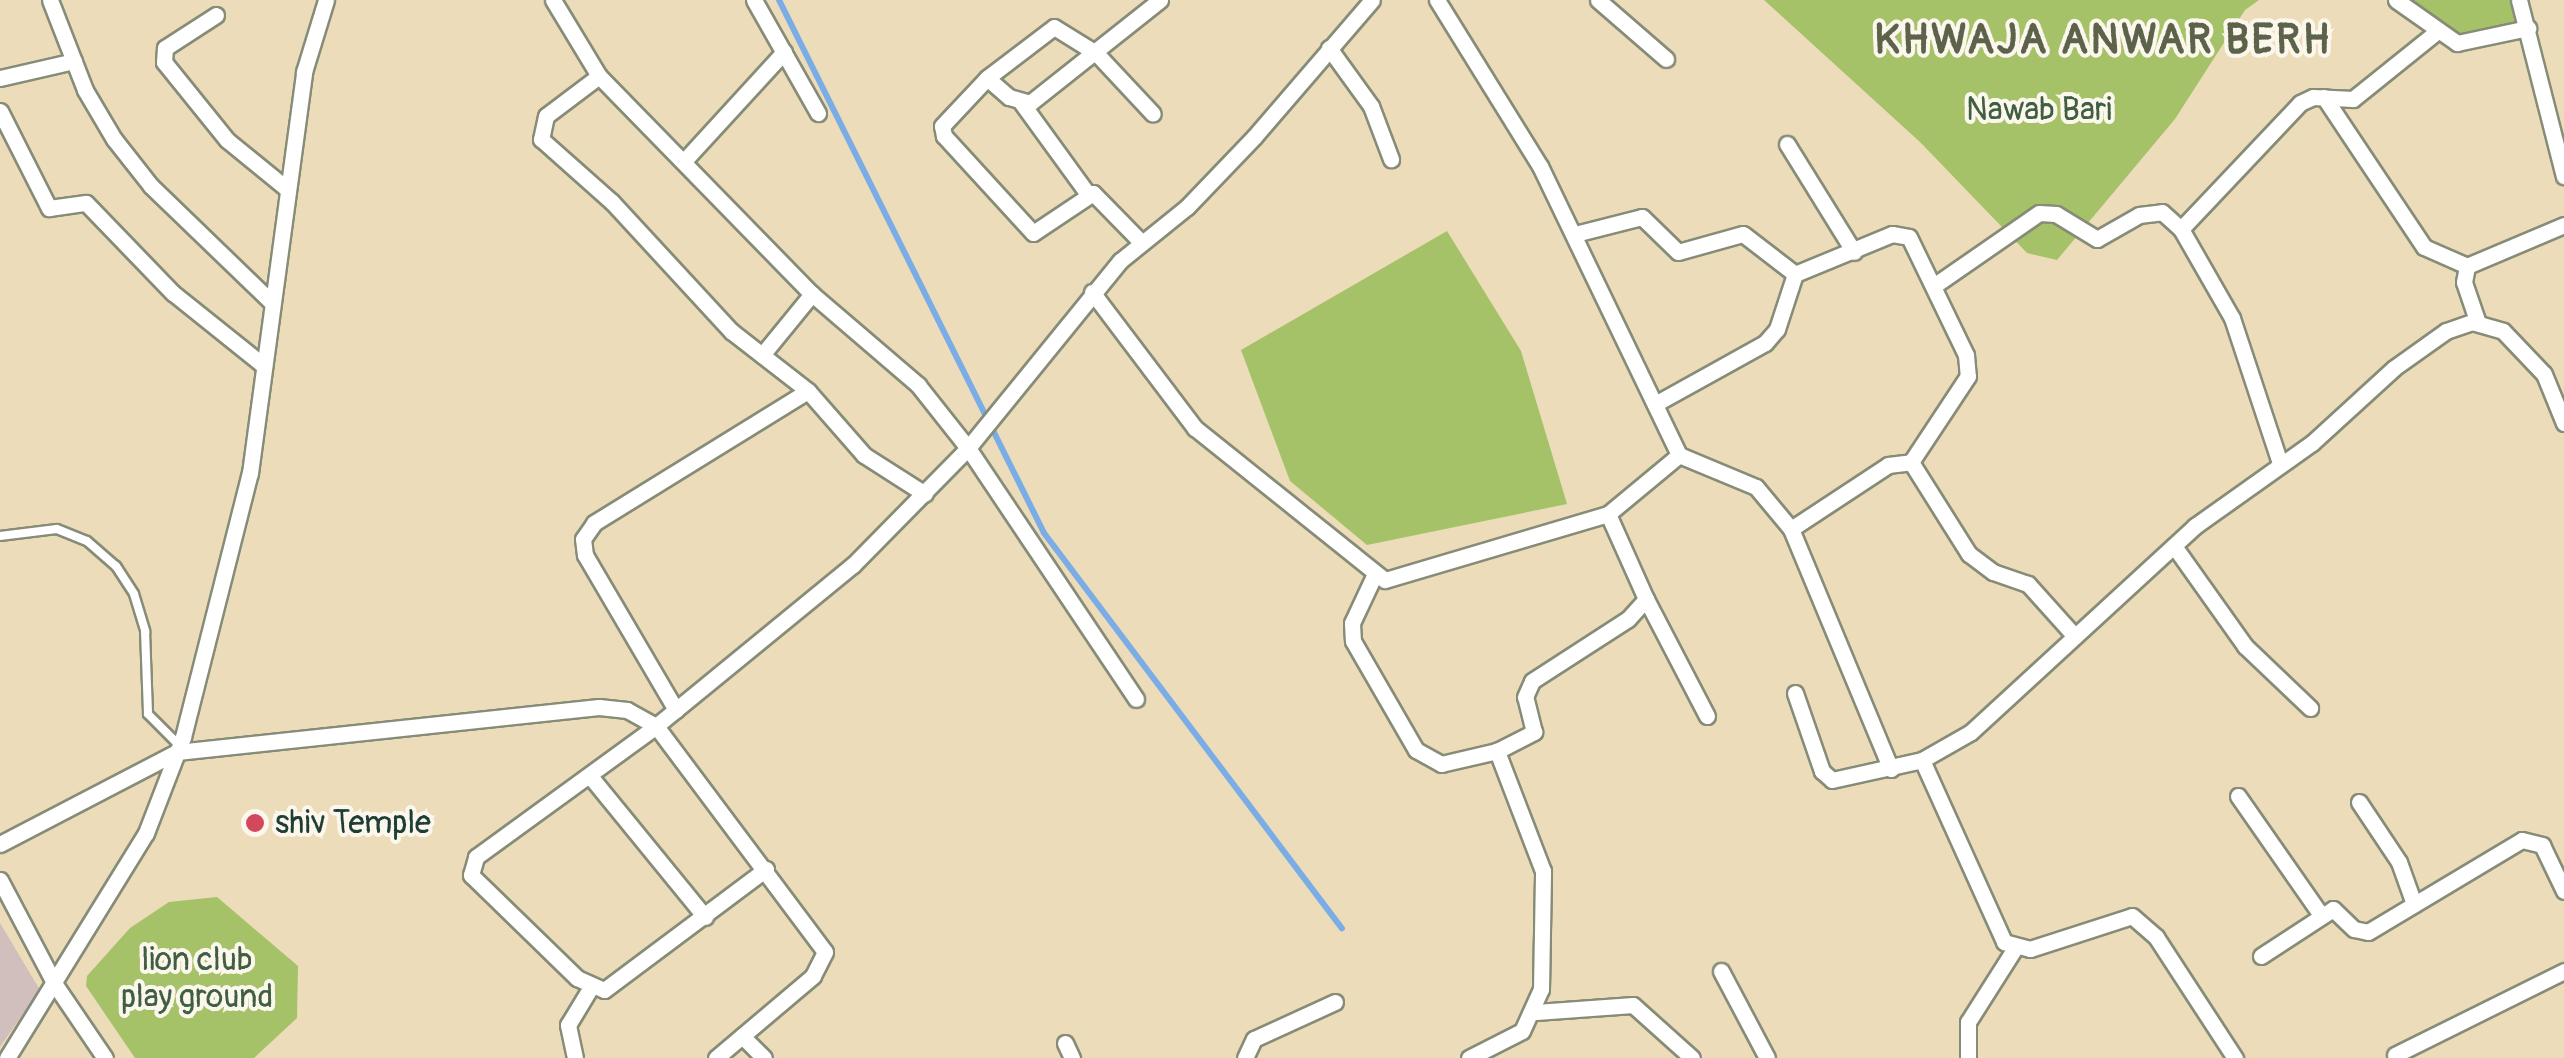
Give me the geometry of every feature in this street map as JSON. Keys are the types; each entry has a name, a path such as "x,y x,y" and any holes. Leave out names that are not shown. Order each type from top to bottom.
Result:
{"street":[{"path":"50,0 74,61 114,139 150,186 272,303"},
{"path":"7,1058 56,986 146,833 178,749 250,474 304,72 326,0"},
{"path":"552,0 600,76 812,294 918,386 968,448 1136,699"},
{"path":"754,0 818,113"},
{"path":"1021,102 1041,98 1160,0"},
{"path":"766,869 616,986 591,987 471,875 476,857 656,726 853,564 968,448 1092,292 1255,136 1372,0"},
{"path":"1437,0 1574,234 1679,454 1756,487 1791,529 1891,769"},
{"path":"1598,0 1666,59"},
{"path":"2396,0 2435,33 2474,43 2528,28"},
{"path":"2520,0 2564,176"},
{"path":"216,15 165,48 164,62 227,140 288,189"},
{"path":"1087,193 1034,232 944,136 946,114 1054,27 1096,53 1153,114"},
{"path":"2181,229 2300,103 2324,97 2354,99 2435,33"},
{"path":"1328,48 1371,106 1391,158"},
{"path":"684,161 784,52"},
{"path":"0,78 74,61"},
{"path":"600,76 546,116 541,139 762,355 808,390 864,455 924,494"},
{"path":"988,78 1021,102 1087,193 1101,197 1142,243"},
{"path":"2324,97 2424,247 2467,266 2564,225"},
{"path":"0,111 48,208 86,203 173,293 264,366"},
{"path":"1786,144 1854,252"},
{"path":"1935,285 2040,213 2056,214 2097,239 2153,211 2181,229 2232,318 2280,464"},
{"path":"1574,234 1642,217 1678,252 1743,234 1795,274"},
{"path":"1791,529 1888,465 1910,462 1968,376 1966,355 1935,285 1901,232 1795,274"},
{"path":"2467,266 2464,282 2478,322"},
{"path":"1655,404 1764,343 1777,329 1795,274"},
{"path":"1092,292 1195,428 1374,576 1385,580 1608,514 1679,454"},
{"path":"762,355 812,294"},
{"path":"1795,693 1822,771 1832,780 1922,760 1989,718 2072,634 2174,546 2428,342 2478,322 2503,332 2533,359 2564,422"},
{"path":"676,710 585,555 583,538 594,523 808,390"},
{"path":"1910,462 1969,554 1993,572 2028,584 2072,634"},
{"path":"1608,514 1646,599 1707,716"},
{"path":"2174,546 2245,646 2310,708"},
{"path":"1374,576 1352,624 1353,640 1416,750 1441,764 1497,751 1534,732 1525,697 1532,681 1628,619 1646,599"},
{"path":"0,844 178,749 599,707 628,710 656,726 824,952 813,976 716,1058"},
{"path":"1469,1058 1522,1031 1536,1012 1543,872 1497,751"},
{"path":"1922,760 1996,932 2015,948"},
{"path":"590,776 705,917"},
{"path":"2238,796 2321,916"},
{"path":"2359,802 2399,862 2414,904"},
{"path":"2261,956 2321,916 2338,910 2361,933 2522,840 2542,845 2558,858 2564,891"},
{"path":"0,880 56,986 105,1058"},
{"path":"1968,1058 1968,1022 2015,948 2132,916 2156,936 2236,1058"},
{"path":"1721,971 1768,1058"},
{"path":"2395,1056 2564,971"},
{"path":"575,1058 568,1025 591,987"},
{"path":"1244,1058 1254,1039 1335,1002"},
{"path":"1536,1012 1633,1004 1692,1058"},
{"path":"742,1036 764,1058"}],"lane":[{"path":"0,536 57,529 87,542 116,566 145,631 148,714 178,749"}],"shaded area":[{"path":"0,923 40,990 0,1047"}],"green space":[{"name":"Nawab Bari","path":"1764,0 2259,0 2245,10 2175,119 2057,260 2027,253 1920,142"},
{"path":"2400,0 2522,0 2528,28 2457,43"},
{"path":"1447,231 1521,351 1567,504 1367,545 1290,481 1241,350"},
{"name":"lion club play ground","path":"217,897 298,966 297,1018 254,1058 135,1058 86,986 87,976 130,928 169,902"}],"waterway":[{"path":"779,0 1044,533 1342,928"}],"place":[{"name":"shiv Temple","path":"255,823"}],"district":[{"name":"KHWAJA ANWAR BERH","path":"2103,40"}]}
